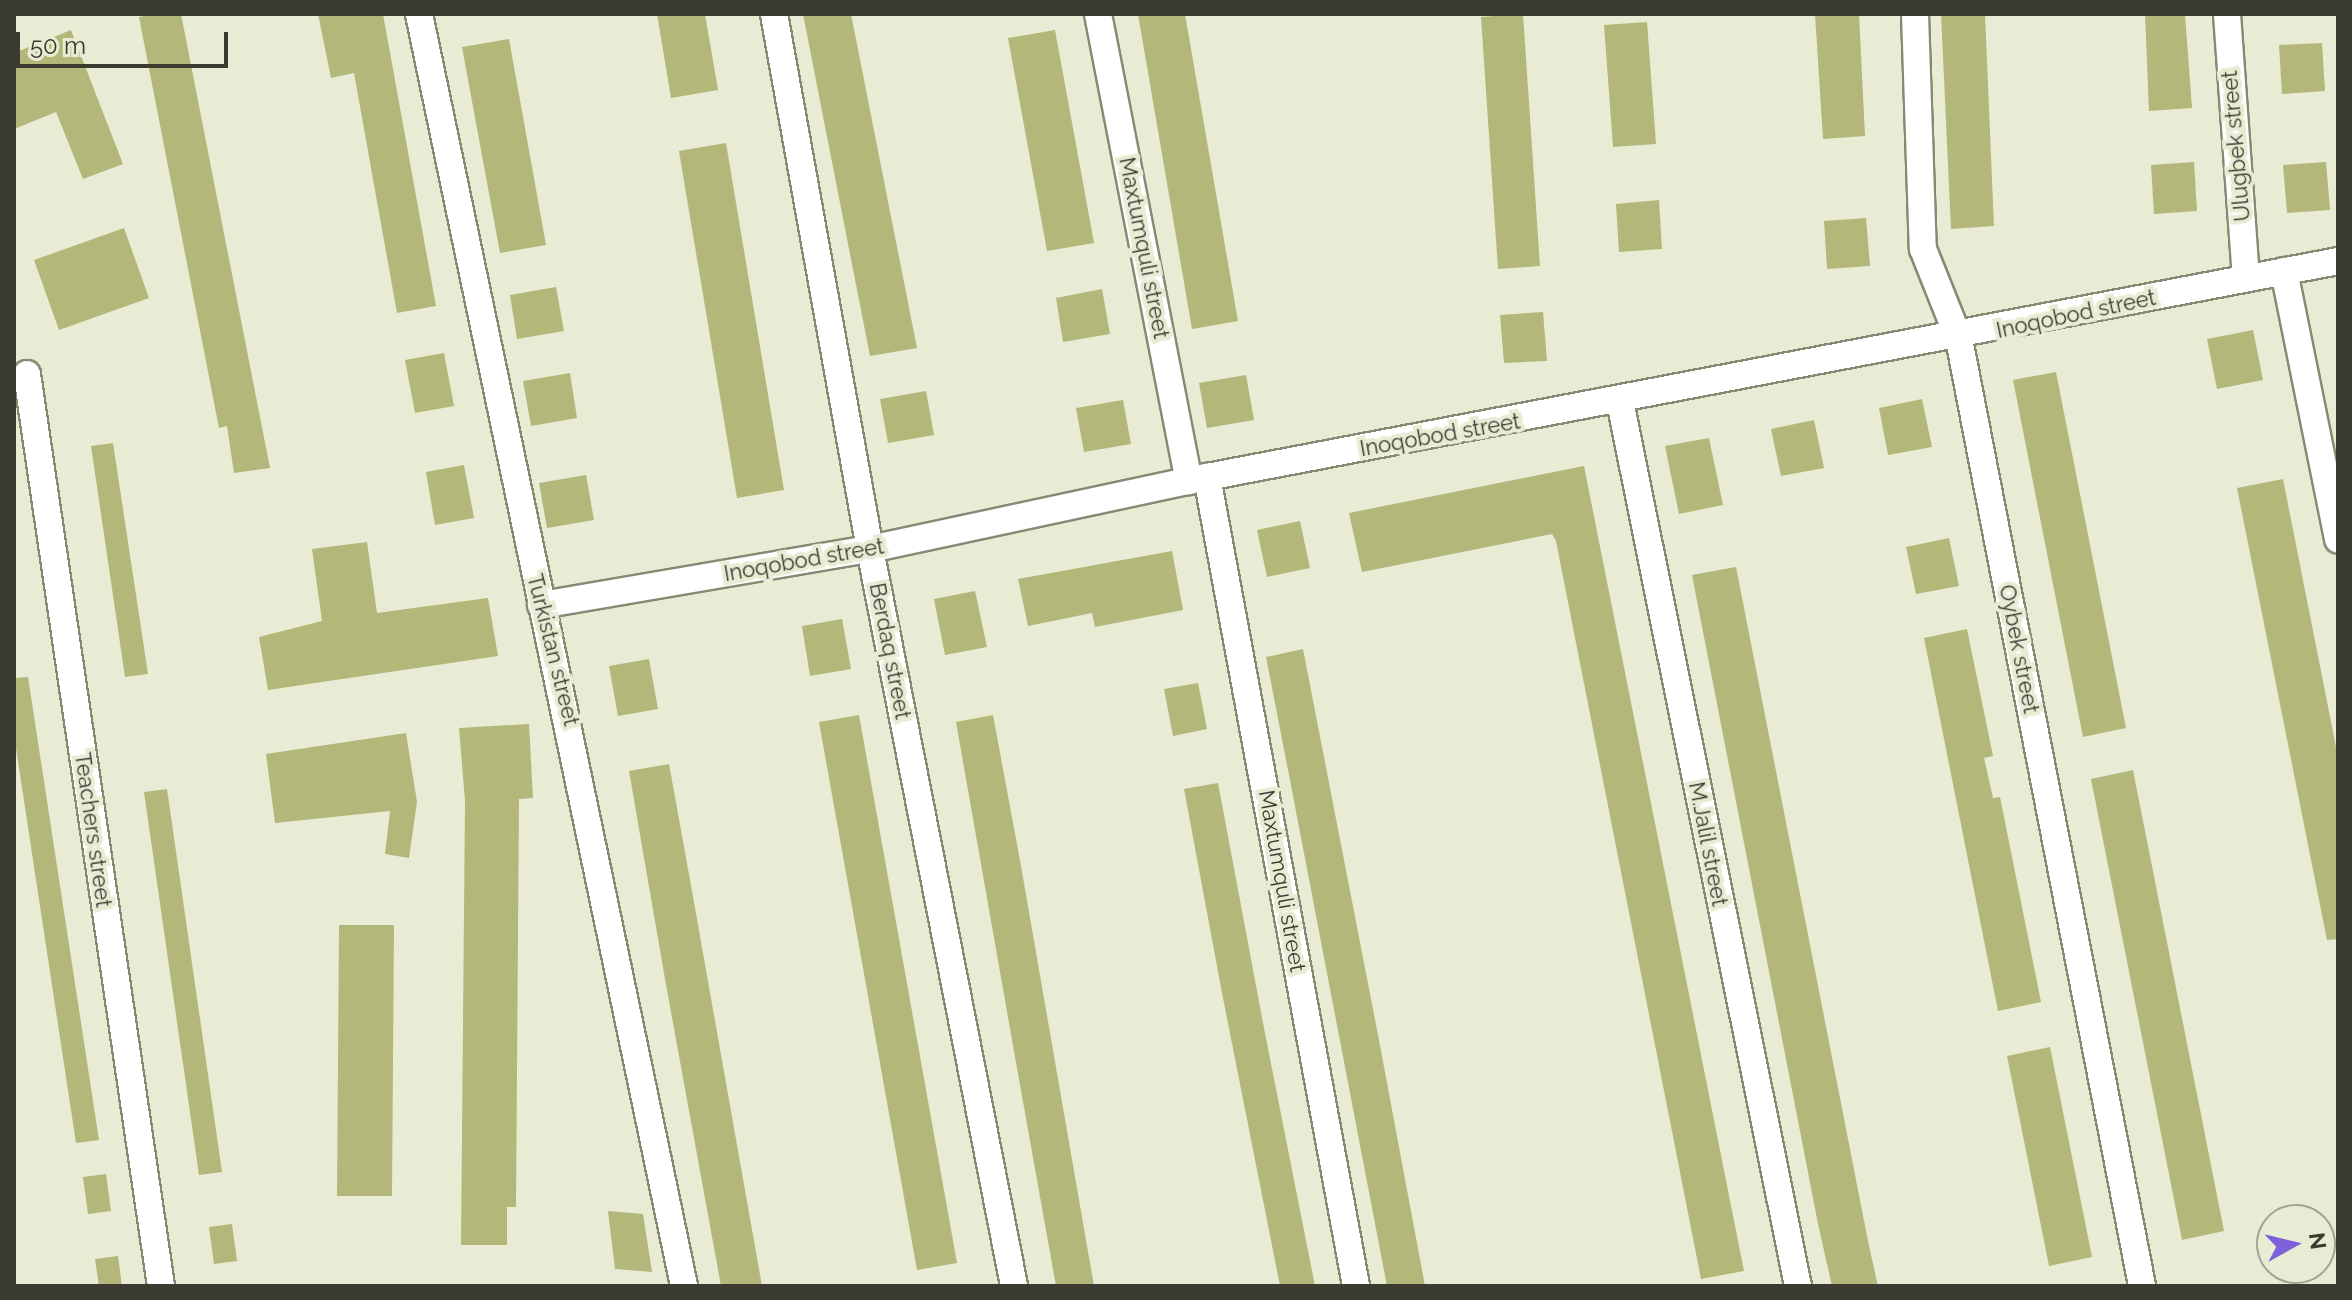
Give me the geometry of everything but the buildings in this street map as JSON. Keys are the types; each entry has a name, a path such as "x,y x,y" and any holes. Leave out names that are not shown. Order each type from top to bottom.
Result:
{"street":[{"name":"Turkistan street","path":"419,14 541,605 564,686 684,1286"},
{"name":"Berdaq street","path":"774,14 870,549 1014,1286"},
{"name":"Maxtumquli street","path":"1098,14 1198,479 1356,1286"},
{"name":"Oybek street","path":"1915,14 1923,249 1959,339 2142,1286"},
{"name":"Ulugbek street","path":"2227,14 2246,278"},
{"name":"Inoqobod street","path":"541,605 870,549 1198,479 1959,339 2338,261"},
{"path":"2284,271 2338,540"},
{"name":"Teachers street","path":"27,374 161,1286"},
{"name":"M.Jalil street","path":"1620,401 1798,1286"}]}
